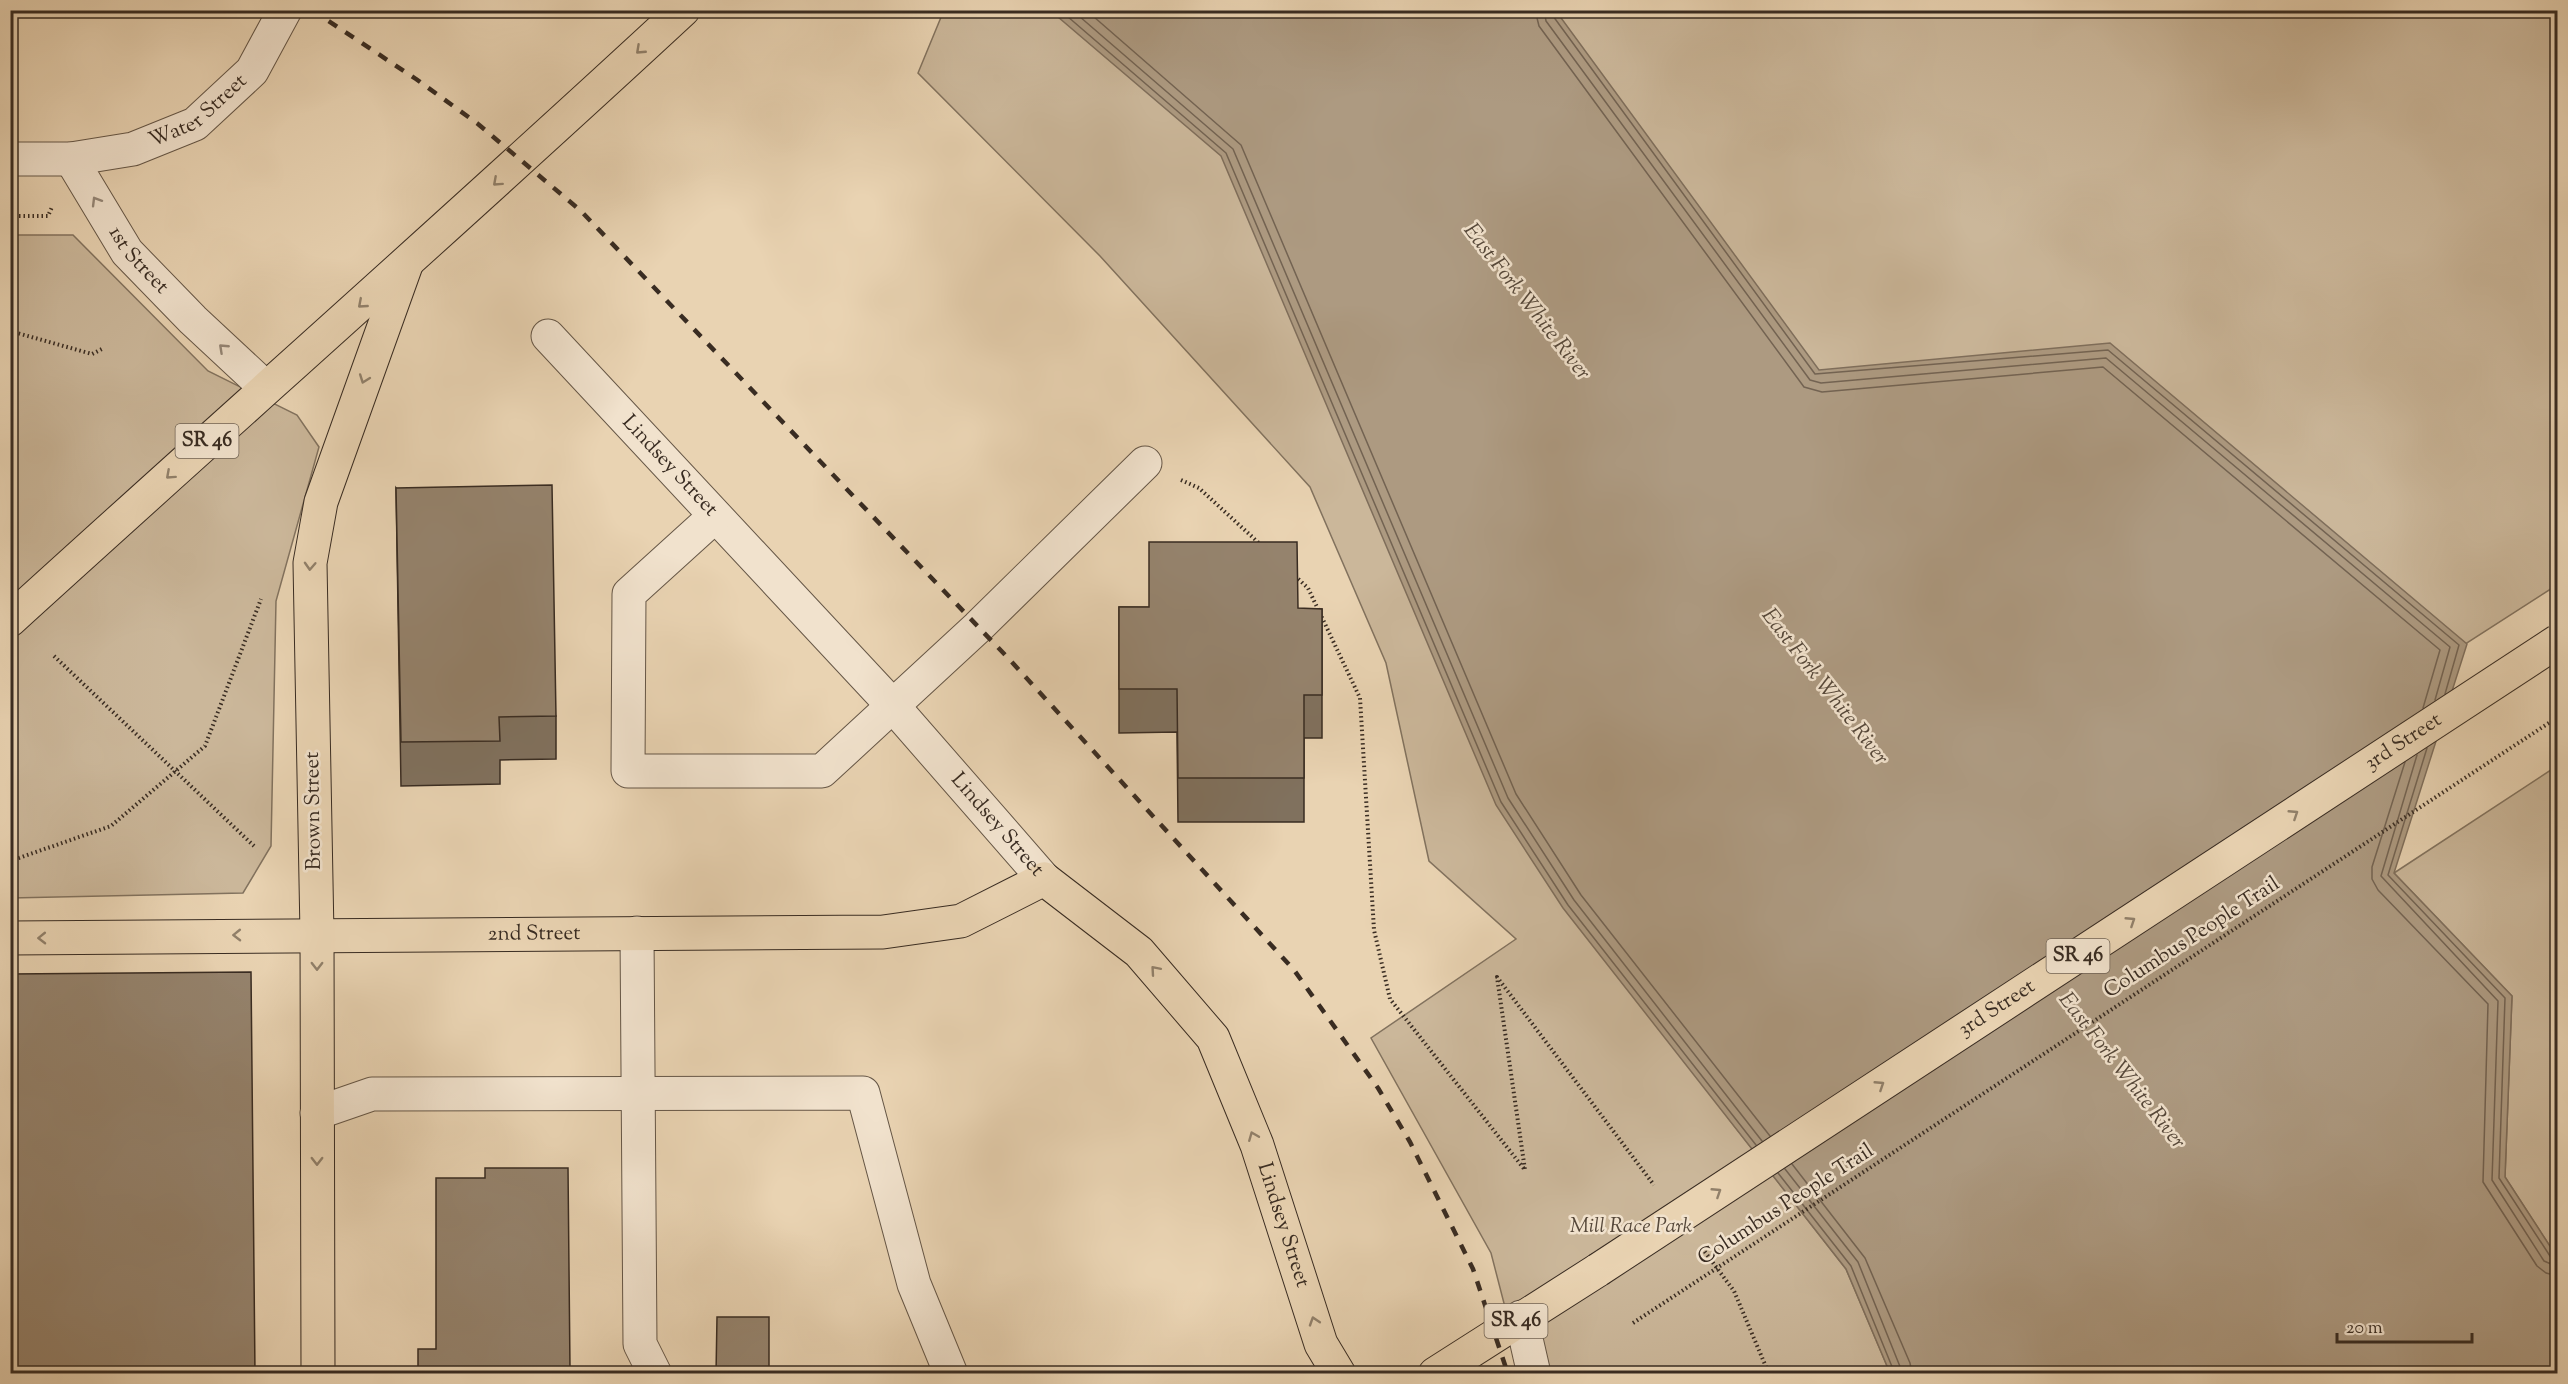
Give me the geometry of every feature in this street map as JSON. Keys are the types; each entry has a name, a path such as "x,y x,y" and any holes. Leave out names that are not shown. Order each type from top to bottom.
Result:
{"main road":[{"name":"SR 46","path":"10,620 266,388 406,265 683,10"},
{"name":"Brown Street","path":"318,1374 317,934 309,563 321,502 406,265"},
{"name":"3rd Street","path":"1436,1374 2558,641"},
{"name":"2nd Street","path":"10,938 317,934 883,932 961,921 1044,879"},
{"name":"Lindsey Street","path":"1044,879 1139,952 1213,1038 1257,1145 1321,1344 1339,1374"}],"street":[{"name":"Water Street","path":"71,159 133,149 195,124 252,71 285,10"},
{"path":"10,159 71,159"},
{"name":"1st Street","path":"71,159 127,252 193,320 266,388"},
{"name":"Lindsey Street","path":"548,336 893,706 1044,879"},
{"path":"715,516 630,594 628,771 822,771 893,706 1145,463"},
{"path":"637,933 640,1344 655,1374"},
{"path":"317,1113 372,1094 863,1093 914,1284 944,1372"},
{"path":"1521,1317 1534,1374"}],"path":[{"path":"10,331 92,354 104,348"},
{"path":"1145,463 1198,488 1266,550"},
{"path":"1292,573 1308,588 1360,698 1374,930 1389,999 1525,1170 1497,978 1655,1185"},
{"path":"10,861 111,826 205,746 261,599"},
{"path":"54,656 254,846"},
{"name":"Columbus People Trail","path":"1633,1323 2558,717"},
{"path":"1698,1243 1734,1291 1769,1374"}],"green space":[{"name":"Mill Race Park","path":"944,10 2557,11 2557,585 1728,1118 1846,1269 1890,1373 1522,1373 1491,1253 1371,1038 1516,939 1429,861 1386,663 1310,487 1100,256 918,73"},
{"path":"10,235 73,235 208,371 297,415 319,447 276,601 271,846 243,893 11,898"},
{"path":"2557,766 2557,1257 2505,1177 2512,996 2394,873"}],"water":[{"name":"East Fork White River","path":"1051,11 1556,11 1819,370 2110,343 2467,644 2394,873 2512,996 2505,1177 2557,1257 2557,1373 1890,1373 1846,1269 1563,908 1496,805 1221,156"}],"building":[{"path":"552,485 556,716 499,717 500,741 401,742 396,488"},
{"path":"1149,542 1297,542 1298,608 1322,609 1322,695 1304,695 1304,778 1178,778 1177,689 1119,689 1119,607 1149,607"},
{"path":"251,972 255,1374 10,1374 10,974"},
{"path":"485,1168 568,1168 570,1369 585,1374 418,1374 418,1349 436,1349 436,1178 485,1178"},
{"path":"717,1317 769,1317 769,1374 716,1374"}],"railway":[{"path":"312,10 416,79 478,124 581,211 1009,659 1294,970 1378,1088 1410,1142 1473,1269 1508,1374"}]}
